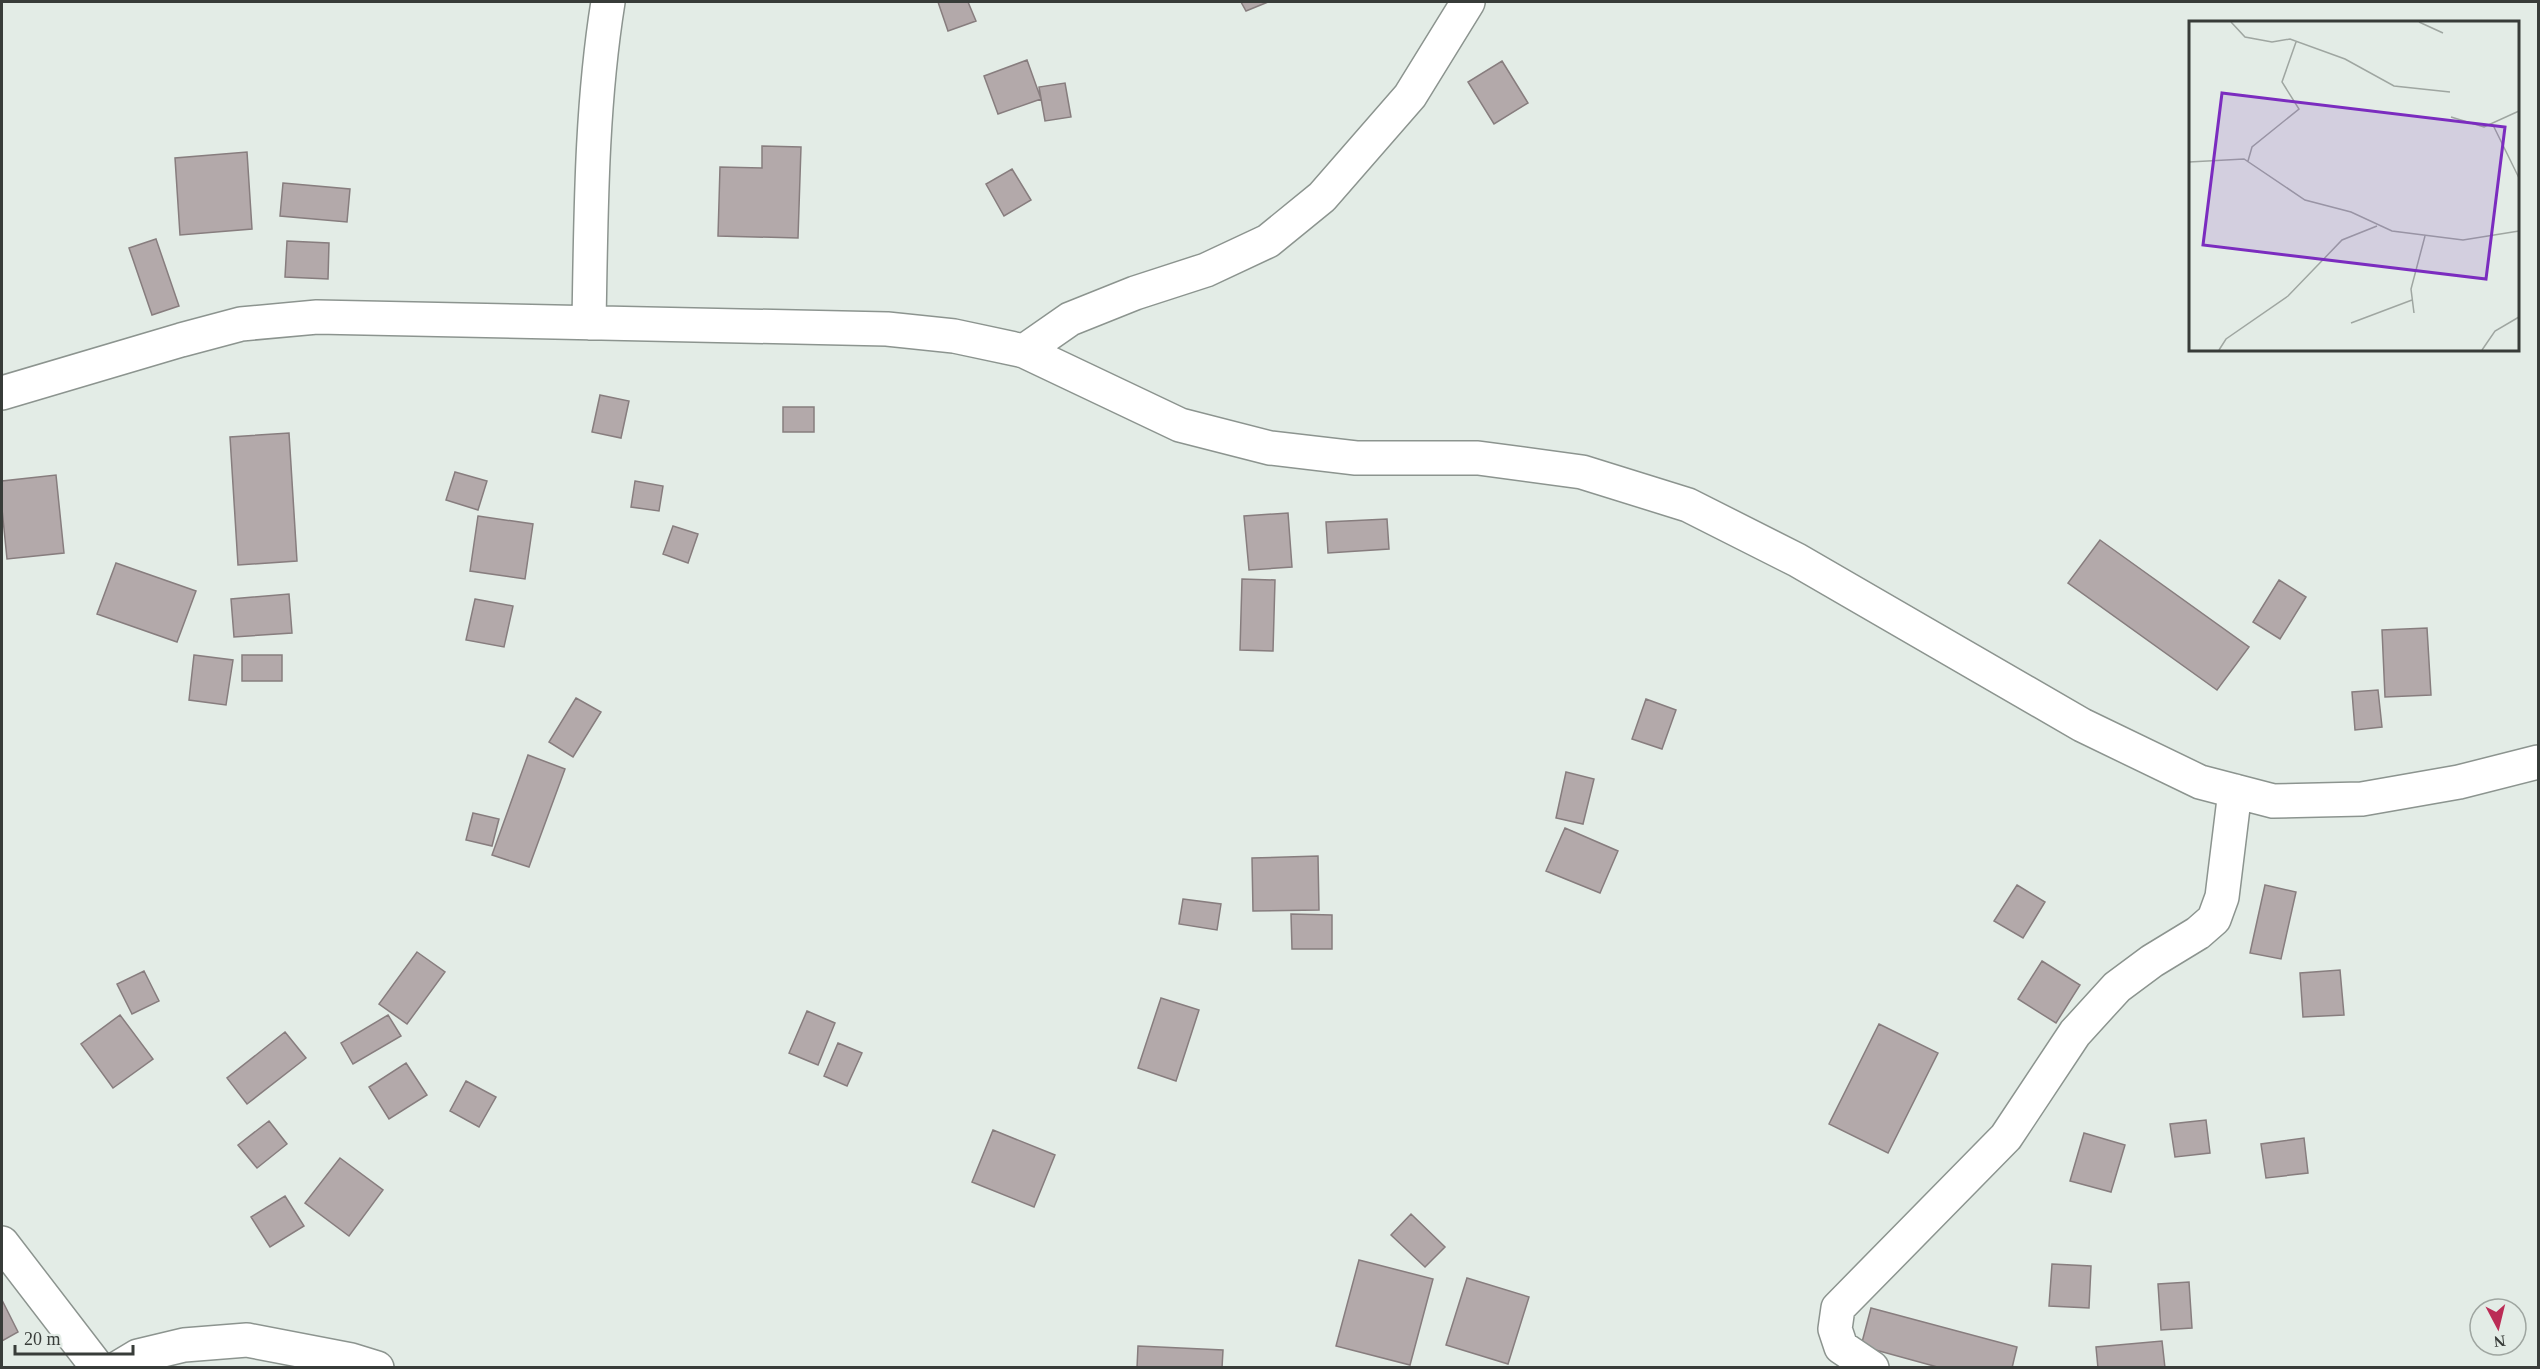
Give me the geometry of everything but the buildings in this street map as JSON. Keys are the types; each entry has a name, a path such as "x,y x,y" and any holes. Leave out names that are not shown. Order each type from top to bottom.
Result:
{"street":[{"path":"589,323 591,177 600,52 608,2"},
{"path":"1024,351 1070,320 1135,293 1206,270 1268,241 1322,197 1410,96 1468,2"},
{"path":"2,393 181,339 242,324 317,318 887,330 954,336 1024,351 1180,425 1270,448 1356,458 1478,458 1582,472 1688,505 1797,560 2082,725 2200,782 2273,801 2362,799 2459,782 2538,762"},
{"path":"1872,1368 1840,1347 1835,1329 1838,1308 2006,1137 2075,1033 2117,987 2152,961 2198,933 2214,919 2222,897 2235,791"},
{"path":"2,1243 98,1368"},
{"path":"118,1368 138,1356 184,1345 247,1340 351,1360 377,1368"}]}
